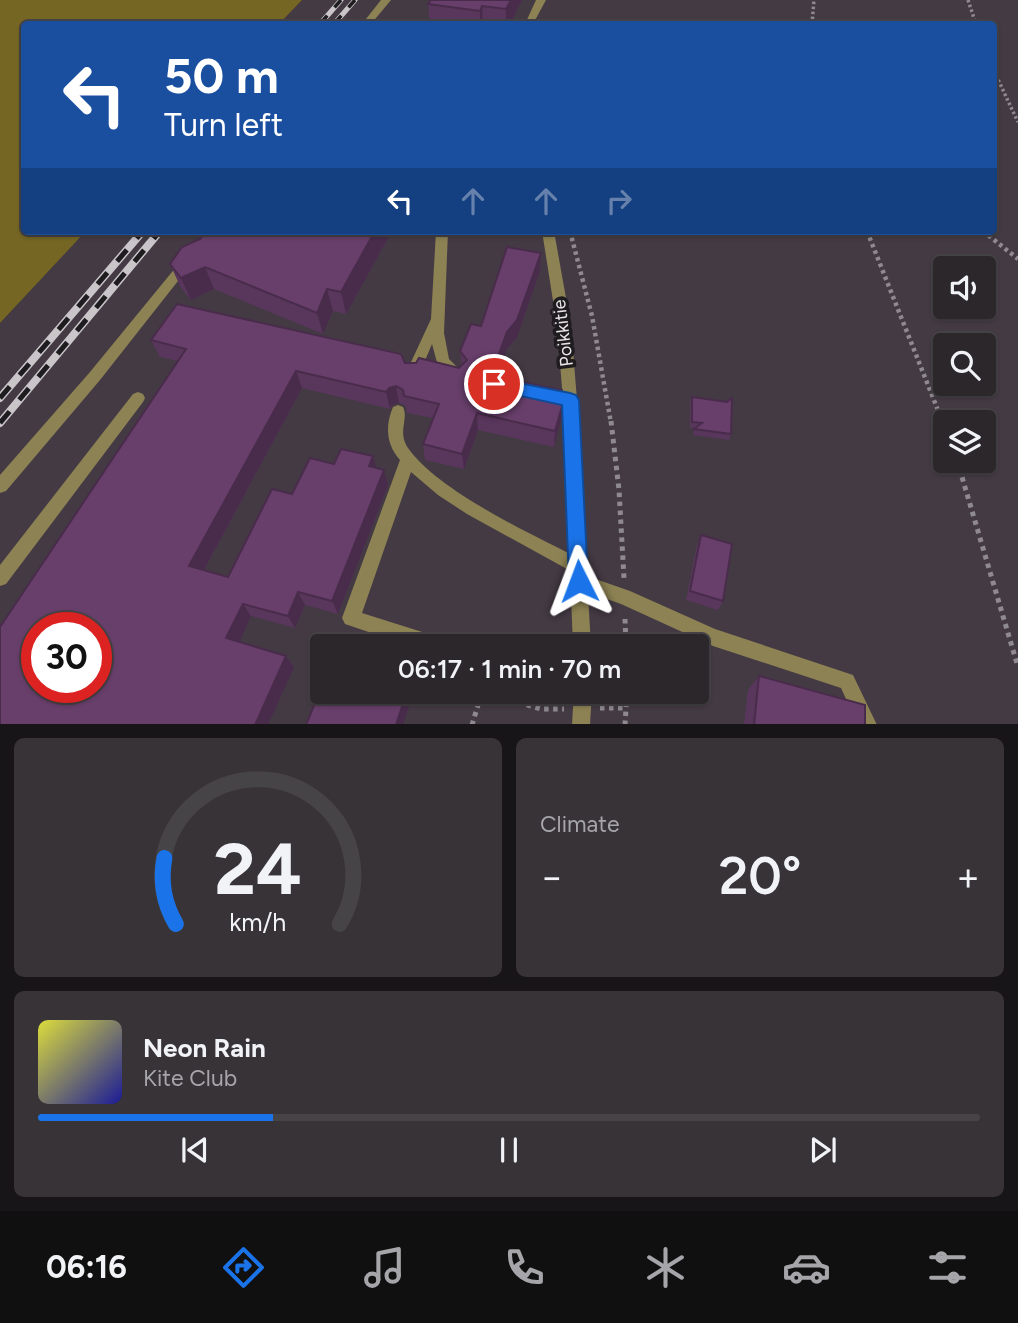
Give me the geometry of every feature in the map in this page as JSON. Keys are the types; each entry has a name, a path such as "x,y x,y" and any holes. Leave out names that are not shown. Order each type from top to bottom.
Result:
{"street":[{"path":"368,21 386,0"},
{"path":"530,21 541,0"},
{"path":"442,235 437,319 443,362 459,376"},
{"name":"Poikkitie","path":"549,235 564,326 564,399 581,634"},
{"path":"0,486 164,293 195,250"},
{"path":"413,373 437,319"},
{"path":"0,578 138,398"},
{"path":"398,411 394,434 408,459 454,499 578,574 624,597 713,637 847,681 868,724"},
{"path":"401,634 351,618 408,459"}],"path":[{"path":"812,21 814,0"},
{"path":"968,0 975,21"},
{"path":"997,77 1018,122"},
{"path":"571,235 591,304 614,445 623,544 626,634"},
{"path":"869,235 938,410"},
{"path":"988,235 1018,259"},
{"path":"961,473 1018,667"},
{"path":"472,724 482,692 541,709 628,708"},
{"path":"625,724 628,704"}],"shaded area":[{"path":"0,0 302,0 282,21 21,21 21,235 82,235 0,323"},
{"path":"302,0 1018,0 1018,724 0,724 0,323 82,235 997,235 997,21 282,21"}],"building":[{"path":"431,0 511,0 506,9 482,6 480,11 428,4"},
{"path":"203,235 373,235 341,292 327,289 317,313 205,267 181,278 170,264 182,247"},
{"path":"507,247 541,253 517,320 507,332 497,359 487,361 484,368 493,376 562,390 563,403 555,431 477,413 462,454 423,444 439,404 404,396 403,390 396,386 386,392 296,371 189,566 228,577 272,489 292,494 310,458 334,464 341,449 373,456 369,466 384,470 332,601 298,592 288,616 243,604 226,638 286,656 255,724 0,724 0,627 186,349 151,340 177,304 401,354 405,363 416,363 419,358 459,368 467,360 460,351 471,324 481,326"},
{"path":"692,397 727,402 732,398 731,434 694,429 702,423 692,422"},
{"path":"701,535 732,544 723,601 690,591"},
{"path":"759,676 865,705 865,724 754,724"},
{"path":"315,704 403,704 396,724 306,724"}],"railway":[{"path":"323,21 341,0"},
{"path":"337,21 355,0"},
{"path":"0,398 140,235"},
{"path":"0,423 157,235"}],"route":[{"path":"494,384 570,400 579,581"}]}
